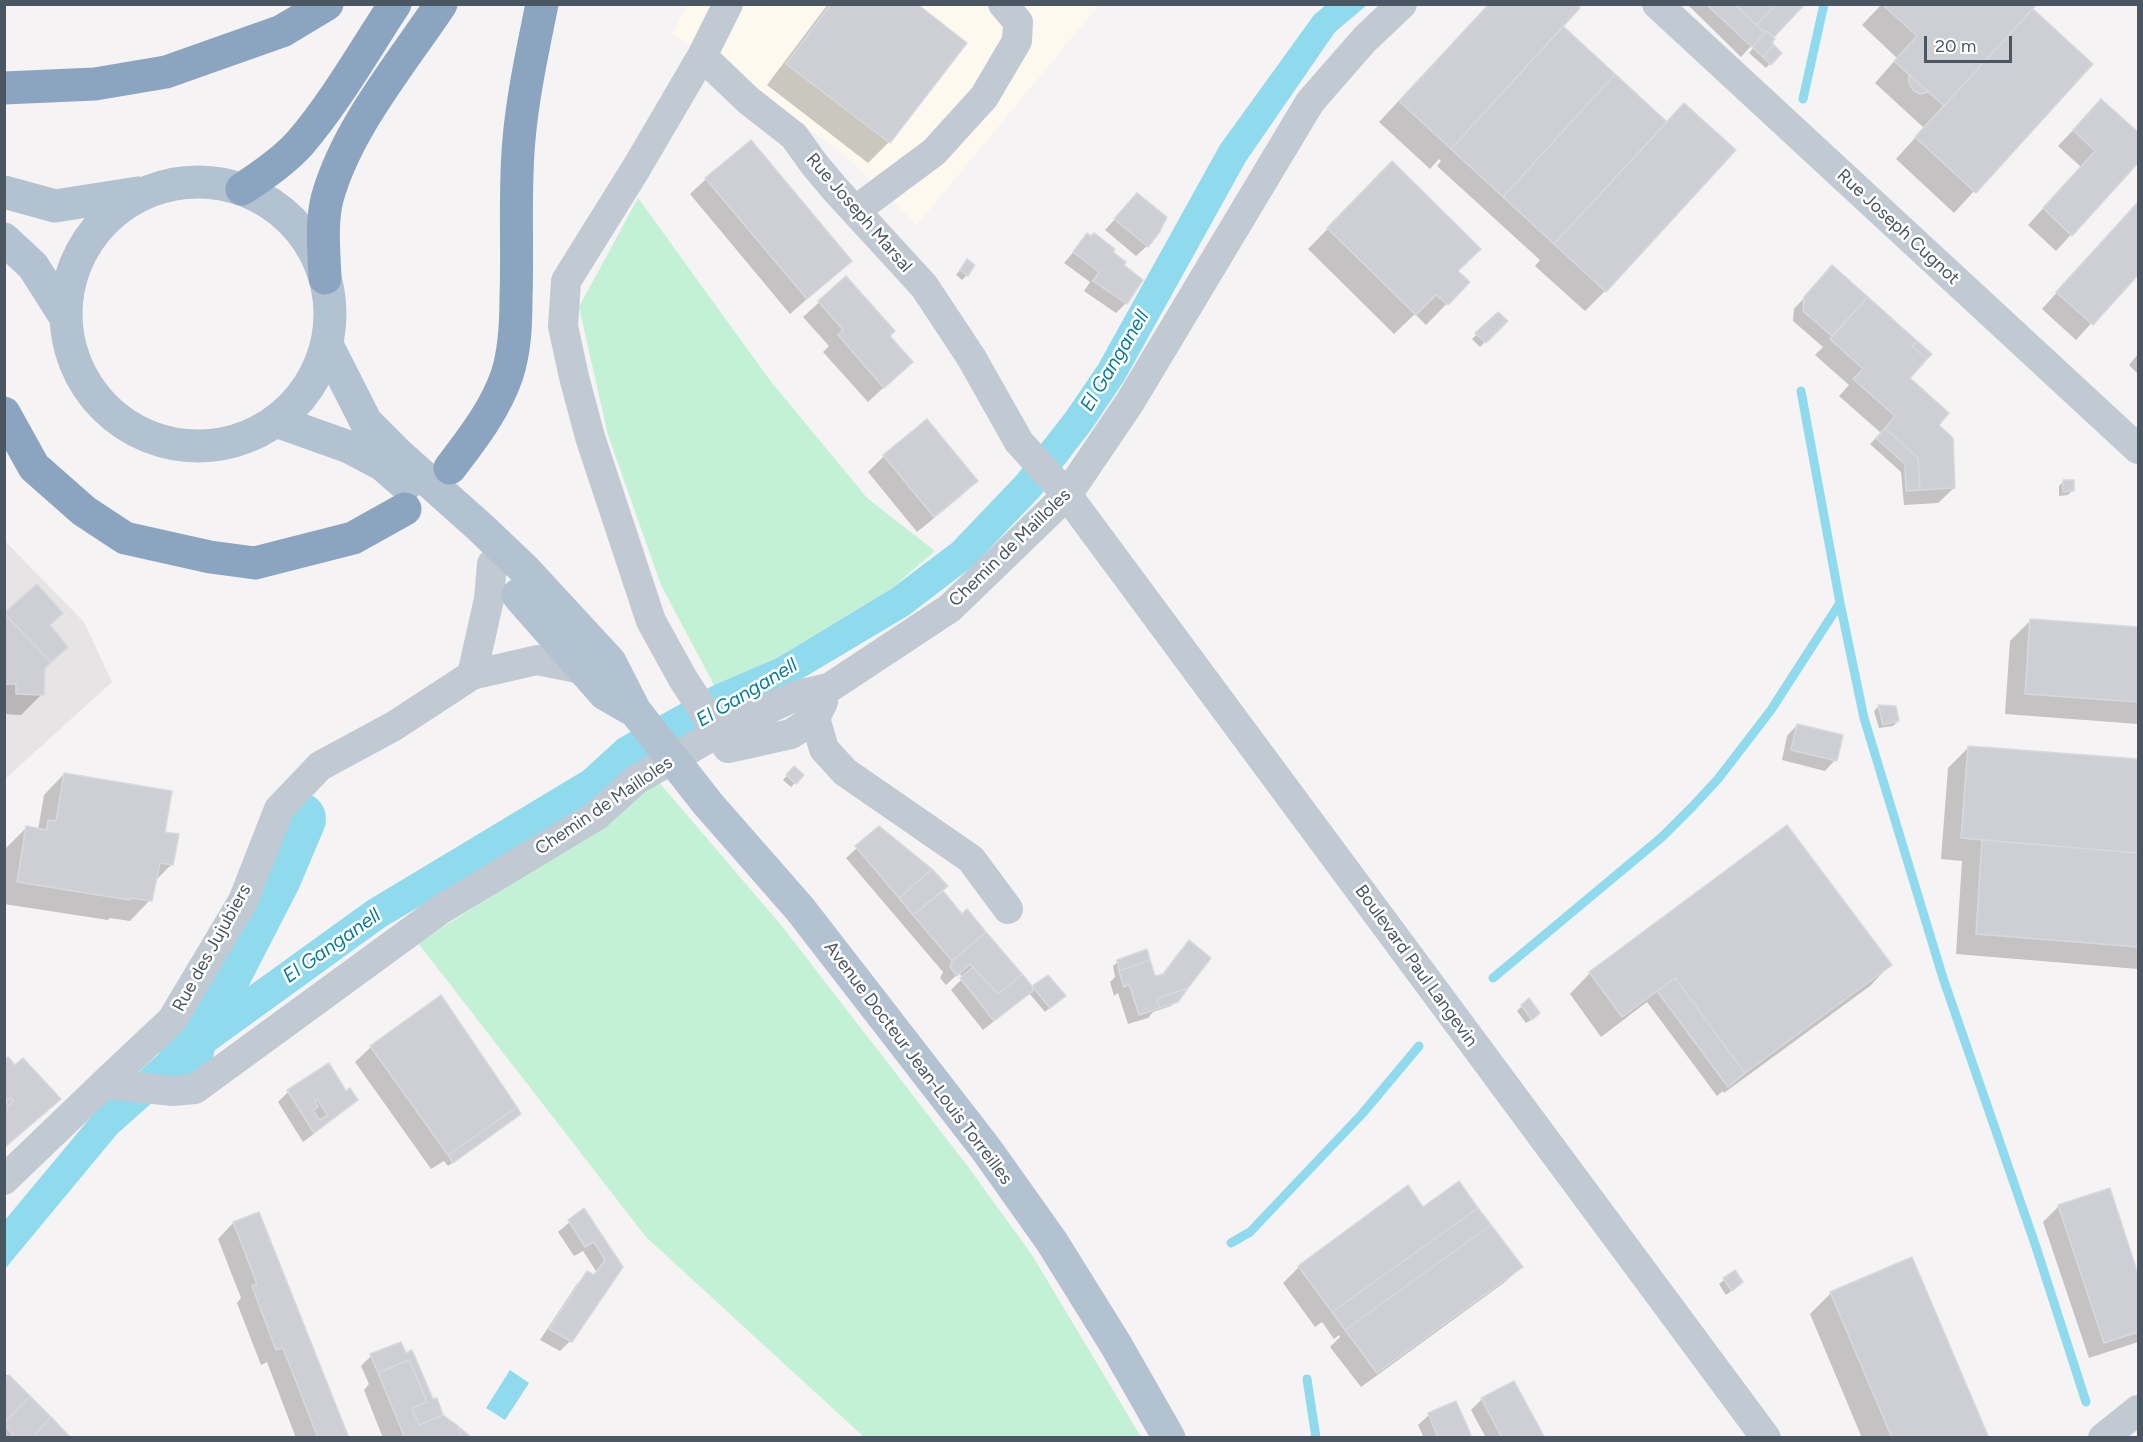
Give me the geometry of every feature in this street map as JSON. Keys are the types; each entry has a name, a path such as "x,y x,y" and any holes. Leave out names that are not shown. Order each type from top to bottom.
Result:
{"highway":[{"path":"4,88 95,84 166,72 282,32 327,4"},
{"path":"450,468 480,428 491,407 506,375 515,336 519,139 542,4"},
{"path":"242,189 261,177 299,144 326,109 391,10"},
{"path":"325,278 324,228 327,200 343,155 370,109 434,14"},
{"path":"4,413 34,467 84,511 125,538 210,557 255,563 353,538 405,509"}],"main road":[{"path":"4,192 55,206 149,192 179,184 211,183 242,189 265,200 303,233 316,254 325,278 331,311 327,345 316,374 299,400 276,421 237,441 193,446 171,444 150,438 130,428 112,415 96,399 83,381 74,362 68,340 66,298 77,259 87,242 114,212 149,192"},
{"path":"4,239 33,266 66,318"},
{"path":"327,345 366,422 390,459"},
{"path":"276,421 390,459"},
{"name":"Avenue Docteur Jean-Louis Torreilles","path":"390,459 492,564 605,694 635,711"},
{"name":"Avenue Docteur Jean-Louis Torreilles","path":"390,459 481,528 526,571 610,662 635,711 708,804 800,909 986,1149 1052,1242 1116,1345 1169,1437"}],"street":[{"path":"282,32 304,4"},
{"path":"728,4 702,56 566,281 563,326 590,437 651,621 683,679 728,748 791,734 815,718 829,688"},
{"path":"856,210 933,152 984,97 1017,41 1018,22 1003,4"},
{"name":"Chemin de Mailloles","path":"111,1085 173,1090 195,1089 440,910 596,816 636,780 726,728 798,695 829,688 950,608 1063,490 1130,402 1311,102 1365,39 1402,4"},
{"name":"Rue Joseph Cugnot","path":"1657,4 2139,449"},
{"name":"Rue Joseph Marsal","path":"702,56 748,100 794,136 814,164 924,286 971,357 1019,442 1063,490"},
{"name":"Boulevard Paul Langevin","path":"1063,490 1766,1437"},
{"path":"492,564 489,599 472,675 537,660 582,669"},
{"name":"Rue des Jujubiers","path":"111,1085 172,1020 243,901 279,809 321,766 394,726 472,675"},
{"path":"815,718 824,749 844,772 971,859 1008,909"},
{"path":"4,1180 111,1085"},
{"path":"2103,1437 2139,1410"}],"shaded area":[{"path":"687,5 1099,5 917,225 848,158 733,73 672,34"},
{"path":"4,540 84,622 112,682 5,779"}],"green space":[{"path":"638,198 769,379 867,498 935,551 891,589 777,658 714,685 661,585 608,435 579,307"},
{"path":"657,780 781,925 966,1164 1032,1255 1141,1437 864,1437 646,1237 418,943 525,875"}],"water":[{"name":"El Ganganell","path":"1326,5 1367,5 1335,32 1246,161 1124,381 1091,430 1040,496 973,566 909,615 385,927 193,1066 117,1134 5,1269 5,1220 95,1112 173,1041 367,901 583,771 618,739 714,685 777,658 891,589 952,543 1016,476 1066,412 1098,365 1220,145 1314,15"},
{"path":"510,1370 529,1383 505,1420 486,1408"}],"building":[{"path":"831,4 917,4 967,43 890,143 786,64"},
{"path":"1489,4 1577,4 1580,8 1451,149 1399,101"},
{"path":"1706,4 1734,4 1765,33 1752,47"},
{"path":"1734,4 1776,4 1757,25"},
{"path":"1776,4 1805,4 1774,37 1767,31 1765,33 1757,25"},
{"path":"1882,4 2037,4 1944,106 1894,61 1917,36"},
{"path":"2033,9 2093,64 1976,193 1915,137"},
{"path":"1563,26 1615,74 1503,197 1451,149"},
{"path":"1767,31 1775,39 1772,42 1774,45 1763,57 1752,47"},
{"path":"1774,45 1782,53 1771,65 1763,57"},
{"path":"1615,74 1667,122 1554,244 1503,197"},
{"path":"1909,74 1929,92 1920,94 1913,90 1909,83"},
{"path":"2101,99 2138,132 2138,163 2072,236 2043,208 2095,151 2073,130"},
{"path":"1684,103 1736,150 1606,292 1554,244"},
{"path":"751,140 852,261 807,299 705,178"},
{"path":"1392,161 1481,249 1458,271 1470,282 1448,305 1436,295 1416,315 1327,228"},
{"path":"1137,193 1167,217 1159,233 1148,247 1114,219"},
{"path":"2138,202 2138,275 2093,325 2056,292"},
{"path":"1087,233 1091,236 1094,233 1115,249 1113,252 1126,262 1124,265 1143,280 1127,304 1093,281 1099,272 1073,252"},
{"path":"967,259 975,265 968,276 960,270"},
{"path":"1832,265 1868,297 1832,336 1803,311 1804,297"},
{"path":"846,276 895,331 890,336 913,362 884,388 838,335 843,330 818,301"},
{"path":"1868,297 1917,341 1912,346 1927,359 1910,378 1949,413 1939,425 1953,438 1955,488 1920,490 1918,458 1885,428 1895,416 1853,379 1863,369 1830,339"},
{"path":"1498,312 1508,321 1486,343 1475,333"},
{"path":"1917,341 1932,354 1927,359 1912,346"},
{"path":"927,419 978,481 934,517 883,455"},
{"path":"1885,428 1918,458 1920,490 1906,491 1905,464 1876,438"},
{"path":"2063,480 2074,480 2074,491 2063,492"},
{"path":"37,584 63,613 50,625 68,647 51,662 4,613"},
{"path":"4,613 51,662 45,668 44,695 16,694 16,684 4,684"},
{"path":"2030,619 2138,627 2138,702 2025,694"},
{"path":"1878,705 1896,706 1899,721 1883,725"},
{"path":"1797,724 1843,735 1837,761 1791,750"},
{"path":"1968,746 2138,759 2138,853 1961,838"},
{"path":"794,766 804,775 796,784 786,775"},
{"path":"64,773 172,791 165,832 179,834 173,865 160,863 152,901 131,898 130,900 17,882 26,826 47,830 48,820 56,821"},
{"path":"1787,825 1892,965 1745,1073 1675,978 1622,1017 1589,972"},
{"path":"879,826 932,869 899,898 855,846"},
{"path":"1982,840 2138,853 2138,947 1976,934"},
{"path":"932,869 948,886 913,915 899,898"},
{"path":"943,891 962,914 967,909 986,932 952,961 913,915"},
{"path":"986,932 1022,974 998,994 970,964 957,976 950,967 952,961"},
{"path":"1189,940 1211,958 1188,988 1156,999 1160,1008 1139,1015 1129,984 1124,987 1119,971 1150,960 1155,976 1164,974"},
{"path":"1147,949 1150,960 1119,971 1117,960"},
{"path":"973,967 998,994 1022,974 1032,986 1033,991 994,1021 960,978"},
{"path":"1048,975 1066,996 1050,1008 1032,986"},
{"path":"1675,978 1745,1073 1728,1087 1657,991"},
{"path":"1188,988 1178,1002 1160,1008 1156,999"},
{"path":"441,995 517,1107 448,1155 370,1046"},
{"path":"1529,998 1540,1013 1532,1020 1521,1005"},
{"path":"8,1057 15,1065 23,1058 61,1099 4,1148 4,1110 14,1101 11,1098 4,1101 4,1060"},
{"path":"329,1063 346,1091 350,1088 358,1100 314,1133 287,1090","holes":["317,1099 328,1116 319,1120 313,1110 318,1107 315,1101"]},
{"path":"11,1098 14,1101 9,1106 5,1102"},
{"path":"517,1107 521,1114 453,1163 448,1155"},
{"path":"1459,1181 1478,1208 1332,1312 1298,1266 1408,1185 1423,1207"},
{"path":"2110,1188 2138,1274 2138,1332 2104,1343 2058,1205"},
{"path":"584,1208 623,1267 572,1342 549,1329 587,1271 594,1275 605,1260 594,1242 585,1247 568,1220"},
{"path":"1478,1208 1491,1225 1345,1330 1332,1312"},
{"path":"259,1212 349,1438 318,1438 283,1348 276,1350 252,1286 257,1284 233,1222"},
{"path":"1491,1225 1523,1267 1377,1373 1345,1330"},
{"path":"1912,1257 1989,1438 1892,1438 1830,1292"},
{"path":"1735,1270 1743,1282 1732,1291 1723,1278"},
{"path":"401,1342 406,1353 412,1350 433,1399 437,1398 443,1415 419,1425 412,1408 427,1402 409,1360 378,1373 370,1354"},
{"path":"409,1360 427,1402 412,1408 419,1425 443,1415 458,1426 462,1438 405,1438 378,1373"},
{"path":"9,1375 30,1396 4,1423 4,1380"},
{"path":"1514,1381 1545,1438 1502,1438 1481,1398"},
{"path":"30,1396 51,1417 32,1438 9,1438 13,1434 4,1426 4,1423"},
{"path":"1456,1401 1471,1435 1466,1438 1438,1438 1428,1413"},
{"path":"51,1417 71,1438 32,1438"},
{"path":"458,1426 472,1438 462,1438"}],"waterway":[{"path":"1803,99 1824,4"},
{"path":"1801,391 1840,603 1864,718 1943,978 2036,1247 2086,1402"},
{"path":"1493,978 1662,837 1718,779 1771,710 1840,603"},
{"path":"186,1056 191,1031 222,979 274,878 299,819"},
{"path":"1231,1243 1250,1232 1362,1114 1419,1046"},
{"path":"1307,1379 1316,1438"}]}
